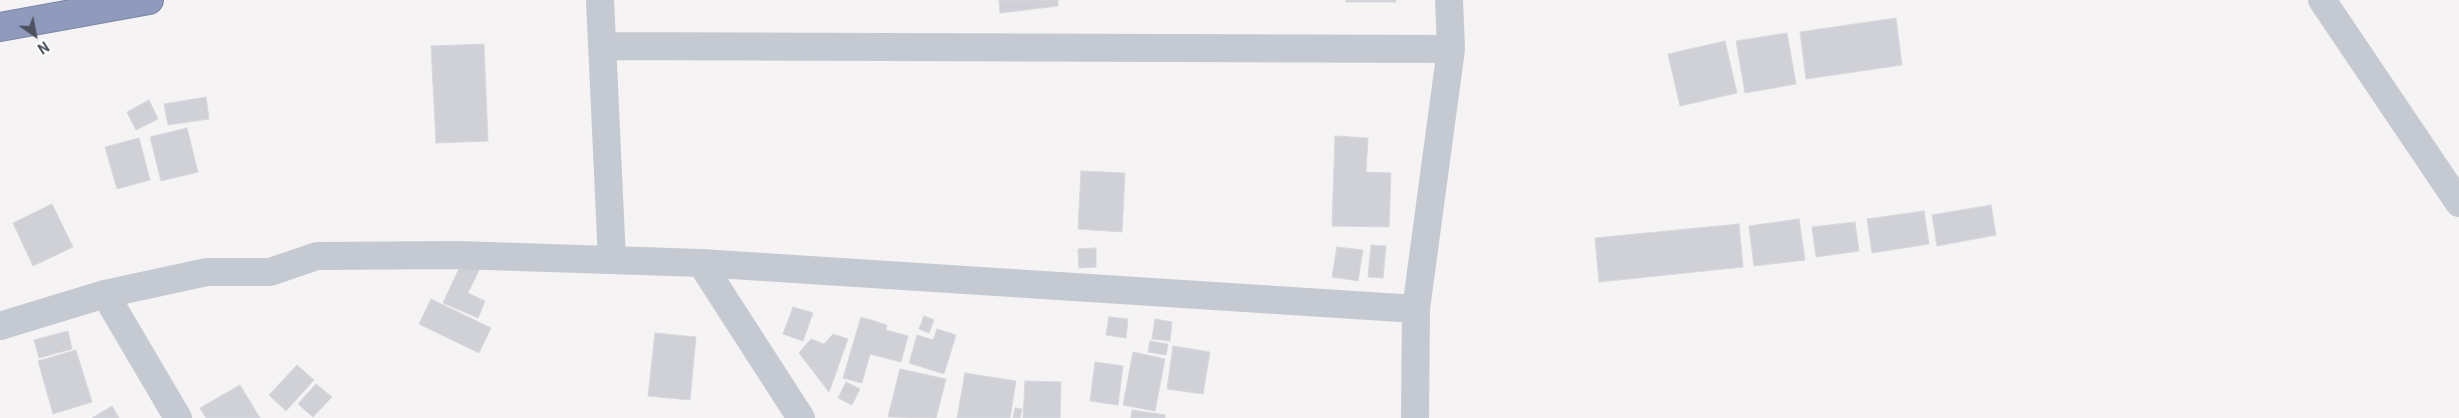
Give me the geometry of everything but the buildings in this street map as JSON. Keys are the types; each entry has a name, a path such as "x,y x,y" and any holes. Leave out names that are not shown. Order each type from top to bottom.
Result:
{"highway":[{"path":"0,27 150,0"}],"street":[{"path":"600,0 612,260"},
{"path":"1415,418 1416,308 1451,49 1449,0"},
{"path":"2322,0 2459,203"},
{"path":"602,46 1451,49"},
{"path":"0,326 105,294 207,272 270,272 317,256 458,255 700,263 1416,308"},
{"path":"700,263 801,418"},
{"path":"105,294 178,418"}]}
